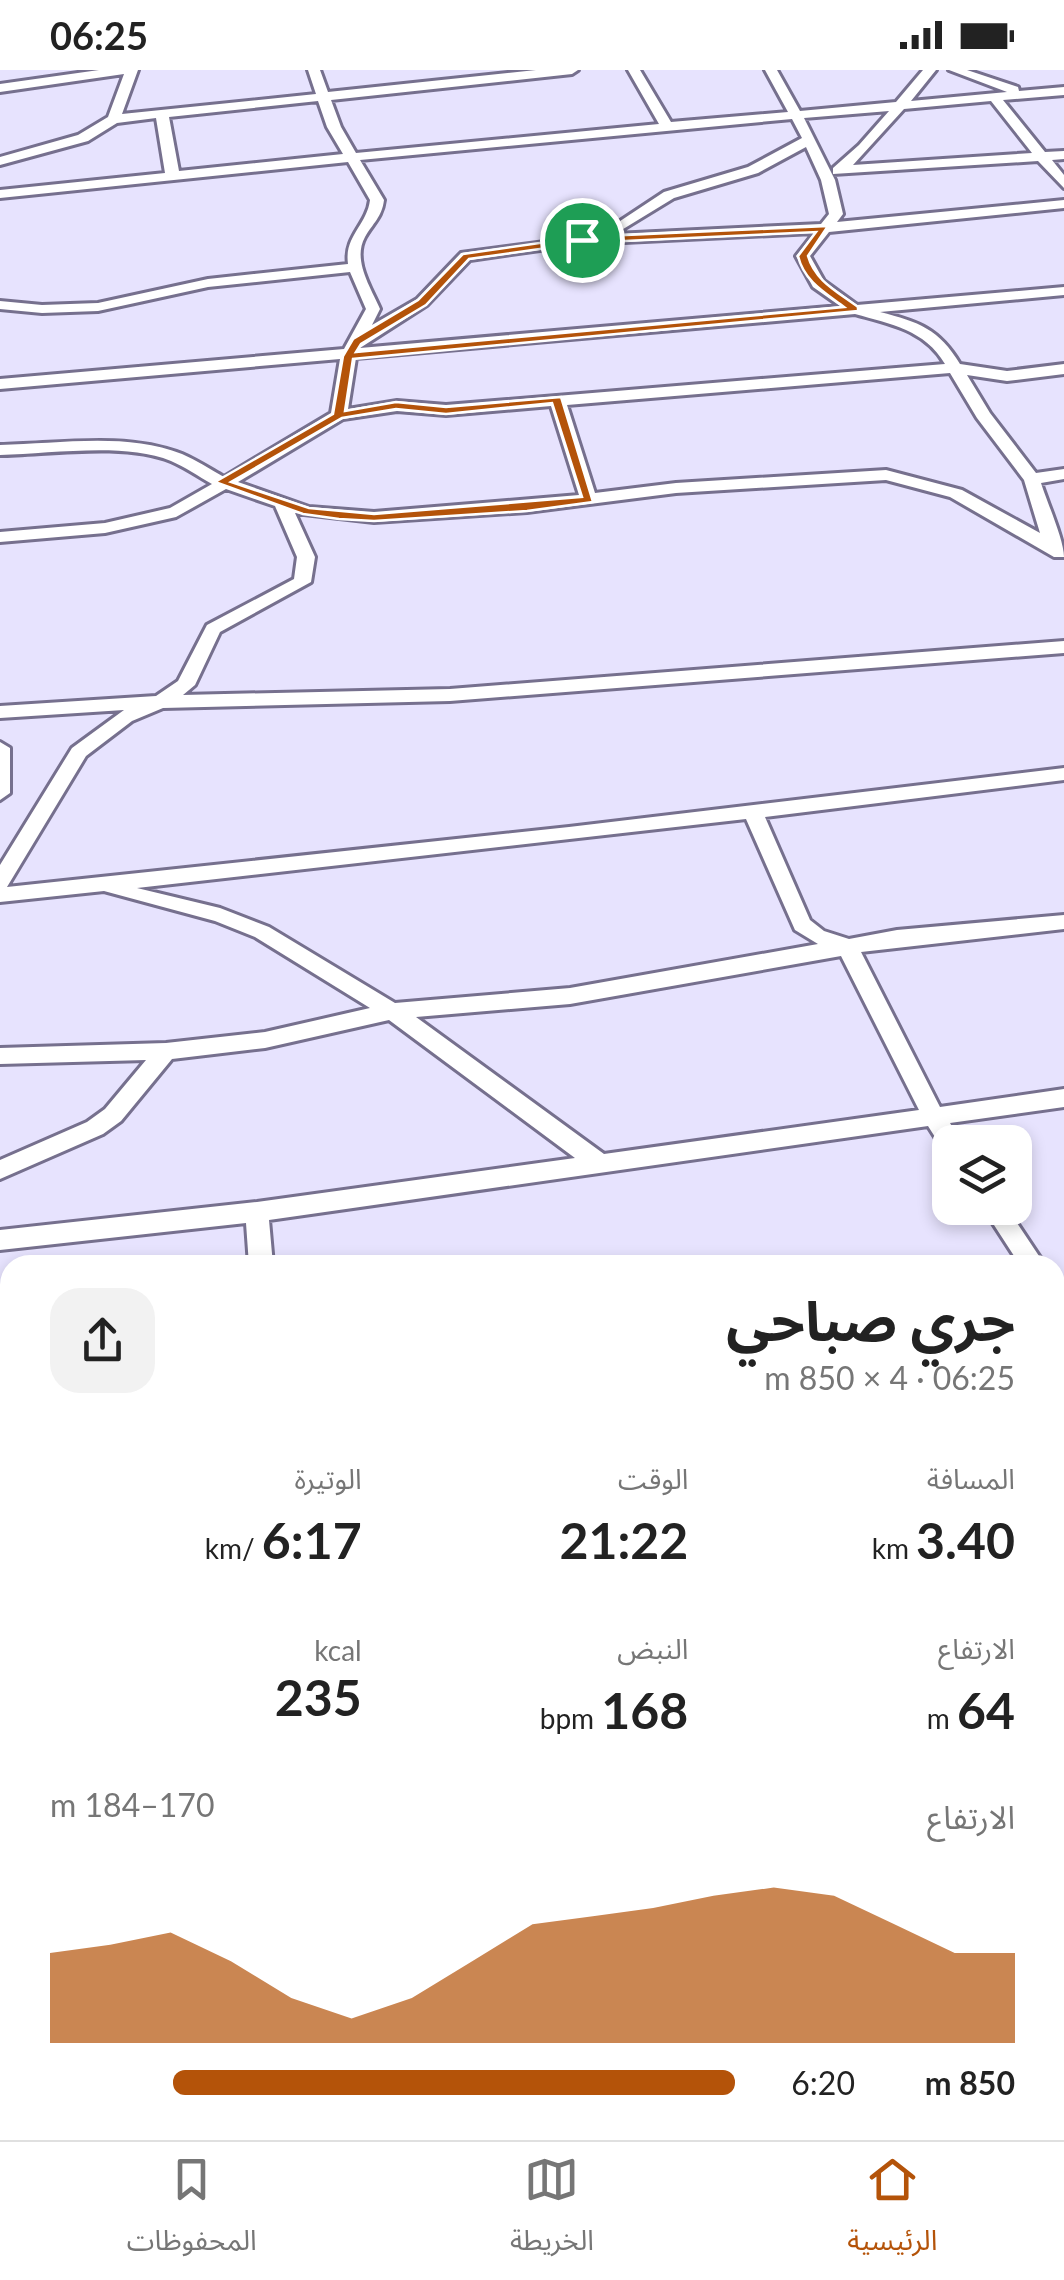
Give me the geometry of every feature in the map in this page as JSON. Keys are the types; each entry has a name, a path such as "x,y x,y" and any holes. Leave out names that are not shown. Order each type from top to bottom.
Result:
{"street":[{"path":"0,88 128,70 114,119"},
{"path":"314,70 343,145 377,200 378,212 354,246 357,268 372,309 352,349 339,415"},
{"path":"0,162 83,138 114,119 572,70"},
{"path":"634,70 666,126"},
{"path":"771,70 807,141 834,174 836,214 803,256 806,267 818,284 854,309 928,333 940,343 983,414 1032,479 1055,528 1062,556"},
{"path":"834,174 864,148 930,70"},
{"path":"956,70 988,84 1031,94"},
{"path":"0,194 1064,90"},
{"path":"994,97 1064,184"},
{"path":"162,115 172,177"},
{"path":"582,240 622,227 669,194 753,170 807,141"},
{"path":"834,174 1064,155"},
{"path":"352,349 422,302 466,256 582,240 824,228 1064,204"},
{"path":"0,305 42,310 98,307 208,283 357,268"},
{"path":"0,384 352,349 1064,290"},
{"path":"0,537 105,528 176,512 339,415 396,406 446,410 954,368 1008,376 1064,370"},
{"path":"557,399 589,499"},
{"path":"0,450 124,447 152,451 177,458 221,482 307,512 374,517 527,508 676,488 886,475 912,477 964,493 1062,556"},
{"path":"1032,479 1064,474"},
{"path":"0,882 78,752 125,717 160,702 186,684 213,629 302,582 306,557 282,504"},
{"path":"0,712 160,702 450,696 1064,647"},
{"path":"0,748 0,790"},
{"path":"0,895 1064,774"},
{"path":"752,812 802,926 846,946 938,1125"},
{"path":"95,885 220,915 262,932 392,1012 598,1162"},
{"path":"0,1056 166,1051 265,1040 392,1012 570,996 896,938 1064,922"},
{"path":"0,1170 104,1122 166,1051"},
{"path":"0,1240 257,1212 1064,1098"},
{"path":"257,1212 260,1255"},
{"path":"1006,1225 1027,1255"}],"route":[{"path":"582,240 466,256 458,261 431,295 356,342 348,356 339,415 378,407 446,410 557,399 589,499 527,508 339,516 307,512 221,482 339,415 348,356 854,309 818,284 806,267 803,256 824,228 582,240"}]}
